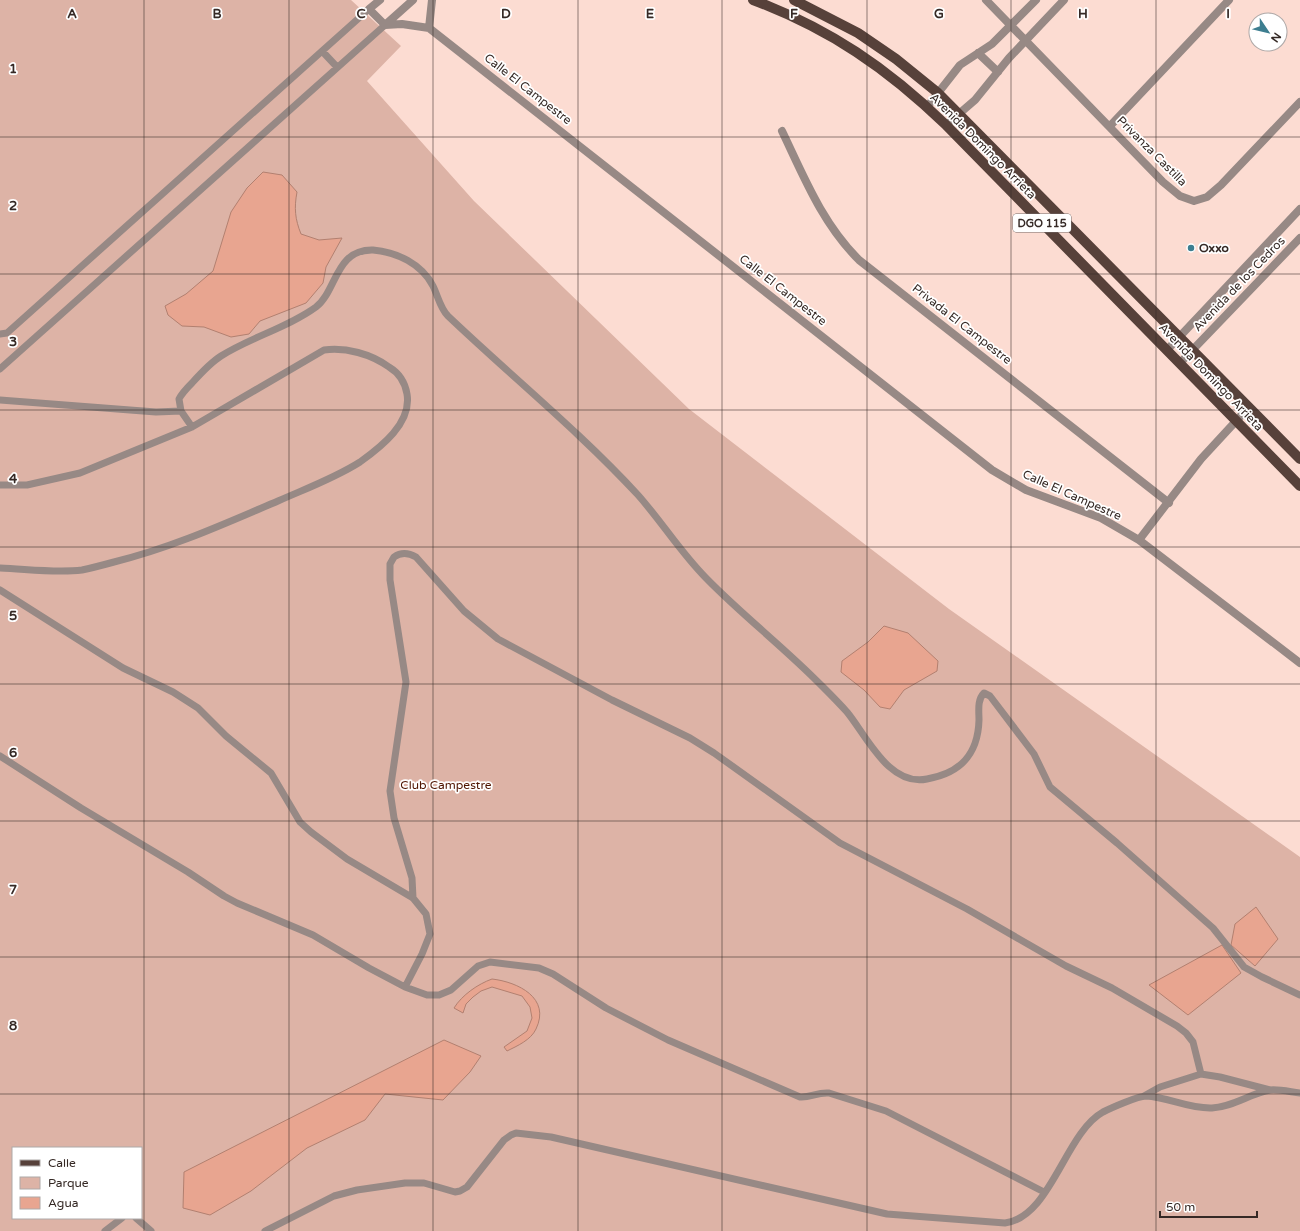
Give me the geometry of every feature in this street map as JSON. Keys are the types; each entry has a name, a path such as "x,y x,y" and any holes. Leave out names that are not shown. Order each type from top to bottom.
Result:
{"main road":[{"name":"Avenida Domingo Arrieta","path":"753,0 814,27 842,42 887,72 927,107 1300,486"},
{"name":"Avenida Domingo Arrieta","path":"794,0 858,34 896,59 938,93 1300,459"}],"street":[{"path":"380,0 369,9 385,25 413,0"},
{"path":"429,28 432,0"},
{"name":"Privanza Castilla","path":"986,0 1026,39 1163,182 1180,196 1194,201 1207,197 1221,185 1300,102"},
{"path":"927,107 960,65 992,44 1036,0"},
{"path":"946,125 975,100 1026,39 1064,0"},
{"path":"1110,126 1229,0"},
{"name":"Calle El Campestre","path":"385,25 402,24 429,28 992,470 1026,490 1101,518 1139,540 1300,663"},
{"path":"978,53 998,72"},
{"name":"Privada El Campestre","path":"782,131 827,222 843,244 859,260 1168,503"},
{"name":"Avenida de los Cedros","path":"1167,350 1300,209"},
{"name":"Avenida de los Cedros","path":"1180,364 1300,238"},
{"path":"1139,540 1201,459 1235,421 1249,408"}],"lane":[{"path":"0,340 3,334 369,9"},
{"path":"0,369 385,25"},
{"path":"322,51 337,67"},
{"path":"192,428 178,403 180,396 206,368 224,354 269,333 315,307 324,297 338,271 352,256 358,252 372,250 387,252 399,256 410,262 426,277 434,288 442,309 448,316 534,393 591,448 638,496 692,564 823,687 847,712 884,762 894,771 909,778 926,780 956,769 971,753 977,740 981,696 984,693 990,696 1034,754 1050,787 1123,848 1213,928 1244,967 1262,978 1300,995"},
{"path":"0,485 27,485 80,473 192,428 324,350 334,348 359,353 384,363 401,378 406,387 407,410 401,423 388,438 359,462 311,486 223,524 149,553 82,570 0,568"},
{"path":"0,400 156,412 182,411"},
{"path":"414,898 412,878 394,818 390,791 406,682 390,580 390,564 394,556 404,554 411,554 416,557 464,611 480,626 498,639 612,700 690,738 714,752 840,843 960,905 1066,966 1112,988 1177,1026 1186,1033 1193,1042 1201,1074"},
{"path":"0,590 123,668 173,692 198,708 226,736 271,773 300,822 311,832 346,858 414,898 426,914 430,934 422,954 405,987"},
{"path":"0,756 81,808 175,863 224,896 313,935 368,968 405,987 427,995 446,994 478,966 490,962 546,970 606,1008 668,1040 800,1097 806,1098 820,1092 829,1093 886,1111 1044,1192"},
{"path":"265,1231 327,1199 357,1190 405,1183 424,1183 455,1192 460,1191 467,1187 504,1140 516,1133 551,1137 790,1190 868,1210 906,1217 957,1219 1006,1224 1024,1217 1044,1192 1082,1132 1092,1120 1103,1112 1144,1096 1160,1087 1201,1074 1220,1077 1270,1090 1300,1093"},
{"path":"1144,1096 1211,1108 1225,1106 1270,1090"},
{"path":"105,1231 121,1219"},
{"path":"137,1219 151,1231"}],"green space":[{"name":"Club Campestre","path":"0,0 351,0 401,46 367,81 474,201 689,409 949,609 1300,857 1300,1231 0,1231"}],"water":[{"path":"263,172 282,175 297,192 296,213 297,223 301,234 319,240 342,238 326,267 323,283 306,303 260,321 249,334 231,337 204,327 182,326 168,315 165,306 186,294 213,271 231,212 247,188"},
{"path":"884,626 908,633 938,661 937,671 904,690 890,709 880,707 864,690 841,672 842,661 868,642"},
{"path":"1256,907 1278,939 1255,966 1231,945 1235,924"},
{"path":"1222,945 1241,973 1188,1015 1149,985"},
{"path":"492,979 521,988 536,1000 539,1009 539,1018 534,1033 523,1042 507,1051 504,1047 527,1031 532,1018 530,1007 522,996 492,987 481,991 473,997 466,1004 463,1013 454,1008 457,1003 471,990"},
{"path":"444,1040 481,1056 470,1072 443,1100 385,1094 365,1120 307,1148 251,1191 210,1215 183,1208 184,1172"}],"place":[{"name":"Oxxo","path":"1191,248"}]}
